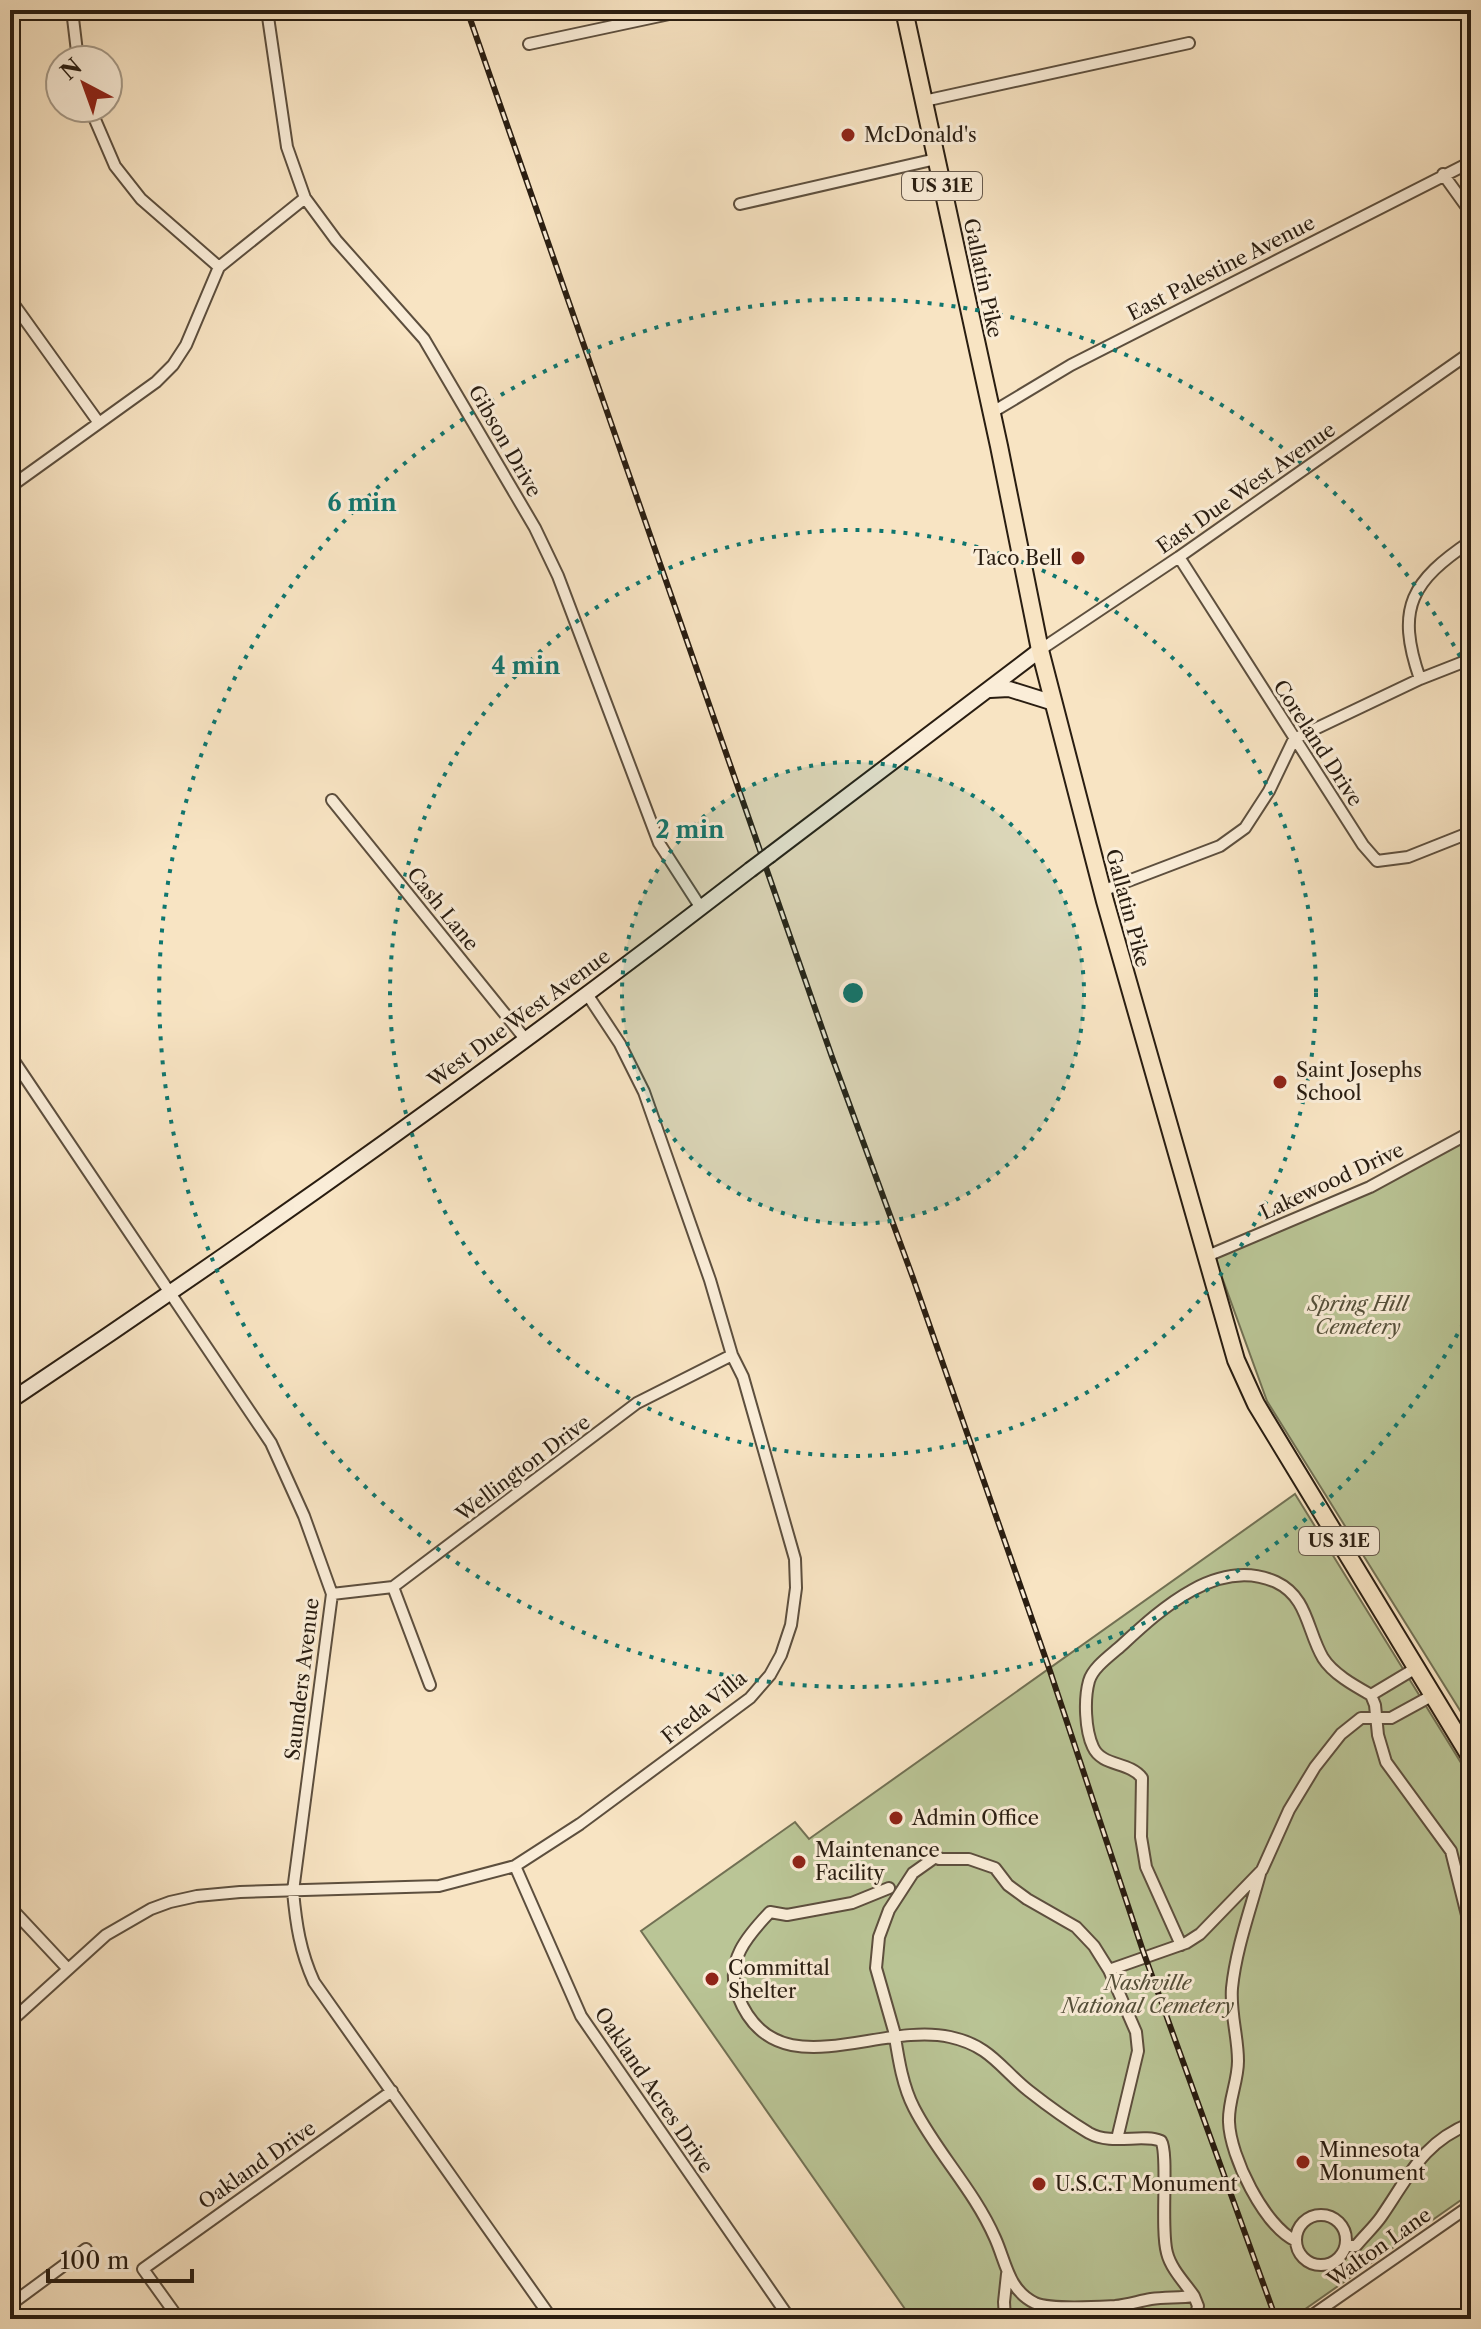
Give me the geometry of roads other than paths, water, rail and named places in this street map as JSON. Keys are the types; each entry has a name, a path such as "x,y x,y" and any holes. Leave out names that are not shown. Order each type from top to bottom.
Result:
{"main road":[{"name":"Gallatin Pike","path":"904,10 1040,650 1102,891 1236,1360 1256,1404 1471,1758"},
{"name":"West Due West Avenue","path":"10,1401 170,1293 526,1040 1040,650"},
{"path":"989,690 1009,689 1054,703"}],"street":[{"path":"10,14 55,10"},
{"path":"72,10 76,44"},
{"name":"Gibson Drive","path":"267,10 287,147 305,198 336,240 424,339 535,528 558,576 659,843 701,908"},
{"path":"529,44 688,10"},
{"path":"924,101 1189,43"},
{"path":"97,124 115,166 141,199 219,267"},
{"path":"740,204 936,159"},
{"name":"East Palestine Avenue","path":"991,413 1071,365 1471,162"},
{"path":"1443,174 1471,213"},
{"path":"10,487 156,382 173,365 186,345 219,267 305,198"},
{"path":"10,299 99,423"},
{"name":"East Due West Avenue","path":"1040,650 1179,557 1471,352"},
{"path":"1420,679 1409,629 1410,607 1419,584 1441,561 1471,541"},
{"name":"Coreland Drive","path":"1179,557 1363,845 1377,861 1408,857 1471,832"},
{"path":"1102,891 1220,846 1245,828 1269,791 1294,739 1420,679 1471,659"},
{"name":"Cash Lane","path":"332,800 526,1040"},
{"name":"Freda Villa","path":"10,2022 106,1935 151,1909 170,1902 240,1892 439,1886 515,1866 580,1824 750,1698 770,1675 791,1625 796,1588 795,1559 743,1377 732,1355 710,1280 644,1092 620,1044 587,994"},
{"name":"Saunders Avenue","path":"10,1055 271,1443 304,1516 332,1594 293,1891 303,1958 314,1982 552,2319"},
{"name":"Lakewood Drive","path":"1205,1257 1370,1187 1471,1132"},
{"name":"Wellington Drive","path":"393,1587 637,1403 732,1355"},
{"path":"1181,1945 1146,1867 1141,1837 1142,1778 1128,1766 1102,1759 1091,1744 1086,1705 1090,1678 1157,1613 1194,1589 1234,1575 1254,1574 1279,1583 1295,1596 1323,1657 1356,1687 1371,1695 1381,1749 1392,1773 1451,1851 1471,1931"},
{"path":"332,1594 393,1587 430,1685"},
{"path":"1371,1695 1416,1668"},
{"path":"1296,2241 1303,2223 1321,2215 1331,2217 1343,2227 1346,2246 1336,2261 1319,2265 1303,2257 1296,2241 1282,2231 1253,2190 1235,2155 1229,2124 1238,2062 1232,1987 1240,1946 1262,1870 1289,1810 1331,1745 1358,1720 1391,1718 1433,1695"},
{"path":"1117,2139 1138,2051 1136,2032 1109,1970 1094,1946 1076,1927 1008,1885 995,1868 969,1859 939,1859 937,1856 913,1873 889,1910 879,1937 876,1968 913,2106 977,2203 995,2237 1014,2286 1029,2299 1048,2307 1116,2306 1151,2299 1194,2296"},
{"name":"Oakland Acres Drive","path":"515,1866 581,2016 790,2319"},
{"path":"1109,1970 1181,1945 1200,1934 1262,1870"},
{"path":"889,1888 852,1903 787,1915 770,1912 755,1927 737,1953 734,1966 735,1990 754,2027 776,2042 795,2047 820,2047 895,2036 948,2037 977,2046 1002,2063 1028,2090 1092,2135 1117,2139 1154,2138 1164,2144 1162,2203 1167,2253 1194,2296 1198,2306 1195,2319"},
{"path":"10,1907 68,1969"},
{"name":"Oakland Drive","path":"179,2319 143,2269 392,2091"},
{"path":"1346,2246 1356,2246 1372,2229 1406,2175 1426,2152 1449,2133 1471,2123"},
{"name":"Walton Lane","path":"1308,2318 1471,2205"},
{"path":"10,2305 86,2249"},
{"path":"1005,2319 1007,2274"}],"railway":[{"path":"467,10 1050,1671 1143,1951 1276,2319"}],"place":[{"name":"McDonald's","path":"848,135"},
{"name":"Taco Bell","path":"1078,558"},
{"name":"Saint Josephs School","path":"1280,1082"},
{"name":"Admin Office","path":"896,1818"},
{"name":"Maintenance Facility","path":"799,1862"},
{"name":"Committal Shelter","path":"712,1979"},
{"name":"Minnesota Monument","path":"1303,2162"},
{"name":"U.S.C.T Monument","path":"1039,2184"}],"park label":[{"name":"Spring Hill Cemetery","path":"1358,1316"},
{"name":"Nashville National Cemetery","path":"1148,1994"}]}
